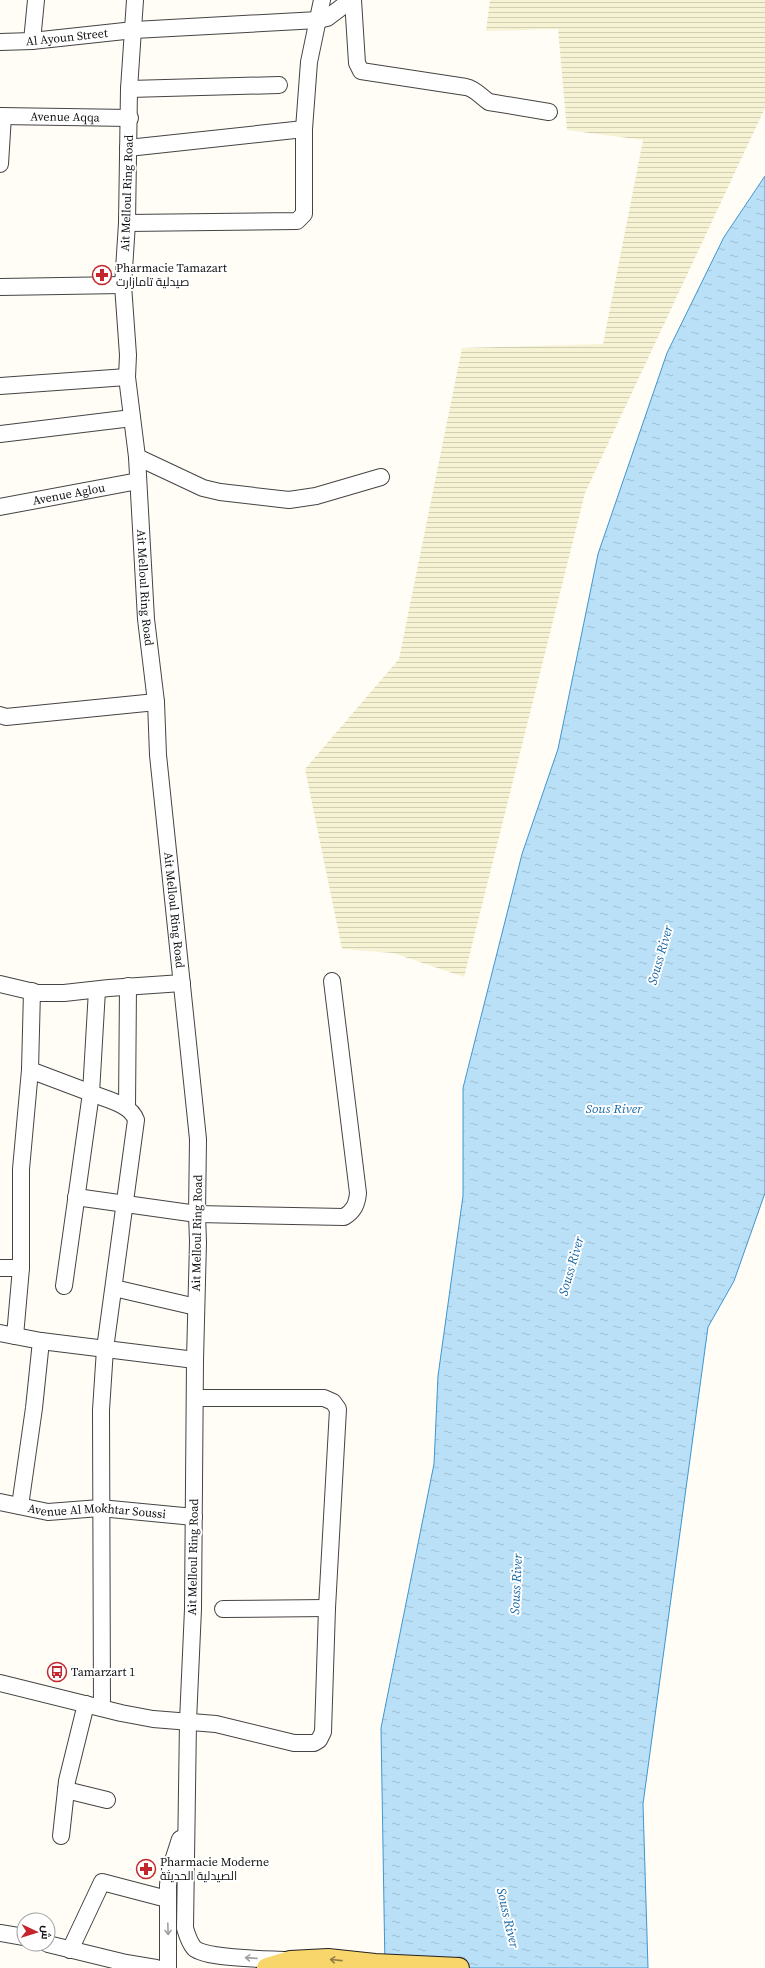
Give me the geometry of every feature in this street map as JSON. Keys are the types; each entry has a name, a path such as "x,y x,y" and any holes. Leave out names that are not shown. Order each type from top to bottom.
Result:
{"main road":[{"path":"267,1968 290,1961 328,1959 374,1964 459,1968"}],"street":[{"path":"32,41 36,0"},
{"name":"Ait Melloul Ring Road","path":"135,0 129,89 130,118 127,222 123,285 128,355 127,377 137,457 146,619 156,702 158,756 198,1139 193,1609 188,1722 185,1928 188,1939 195,1948 203,1953 218,1956 290,1961"},
{"path":"127,222 298,221 302,218 304,214 304,130 309,62 322,0"},
{"path":"318,20 327,18 352,0"},
{"path":"352,0 357,63 361,70 466,86 474,89 481,97 490,102 549,112"},
{"name":"Al Ayoun Street","path":"0,42 32,41 134,30 318,20"},
{"path":"129,89 279,85"},
{"path":"0,164 1,116"},
{"name":"Avenue Aqqa","path":"1,116 130,118"},
{"path":"128,148 304,130"},
{"path":"0,286 123,285"},
{"path":"0,386 127,377"},
{"path":"0,434 132,418"},
{"path":"137,457 203,488 220,492 289,500 316,496 381,477"},
{"name":"Avenue Aglou","path":"0,507 138,481"},
{"path":"0,715 6,717 156,702"},
{"path":"76,1197 125,1202 197,1214 344,1217 351,1213 357,1203 358,1193 332,980"},
{"path":"0,984 32,991 64,993 128,986 182,983"},
{"path":"127,1108 128,986"},
{"path":"64,1286 91,1092 97,990"},
{"path":"32,991 30,1070 21,1169 21,1268 8,1334 41,1341 195,1360"},
{"path":"30,1070 91,1092 127,1108 134,1112 136,1120 105,1349 100,1410 102,1708"},
{"path":"0,1268 21,1268"},
{"path":"114,1288 196,1307"},
{"path":"20,1506 34,1408 41,1341"},
{"path":"0,1683 153,1719 216,1724 294,1743 314,1743 319,1740 323,1732 327,1608 338,1409 333,1402 324,1398 195,1398"},
{"name":"Avenue Al Mokhtar Soussi","path":"0,1502 48,1512 100,1508 194,1517"},
{"path":"223,1609 327,1608"},
{"path":"61,1836 66,1790 86,1704"},
{"path":"66,1790 107,1800"},
{"name":"Ait Melloul Ring Road","path":"168,1968 167,1899 170,1870 186,1822"},
{"path":"70,1950 102,1882 167,1899"},
{"path":"0,1933 16,1936"},
{"path":"56,1946 126,1963 156,1968"}],"shaded area":[{"path":"490,0 765,0 765,108 585,493 464,977 393,953 342,949 305,769 399,659 462,348 603,344 643,140 567,130 558,29 486,31"}],"water":[{"name":"Sous River","path":"765,176 765,1193 734,1281 708,1327 643,1804 648,1968 385,1968 381,1728 434,1464 438,1376 463,1196 463,1088 522,854 558,749 598,554 667,353 724,237"}],"place":[{"name":"Pharmacie Tamazart صيدلية تامازارت","path":"102,275"},
{"name":"Tamarzart 1","path":"57,1672"},
{"name":"Pharmacie Moderne الصيدلية الحديثة","path":"146,1869"}],"water label":[{"name":"Souss River","path":"660,955"},
{"name":"Souss River","path":"571,1266"},
{"name":"Souss River","path":"516,1584"},
{"name":"Souss River","path":"508,1918"}]}
